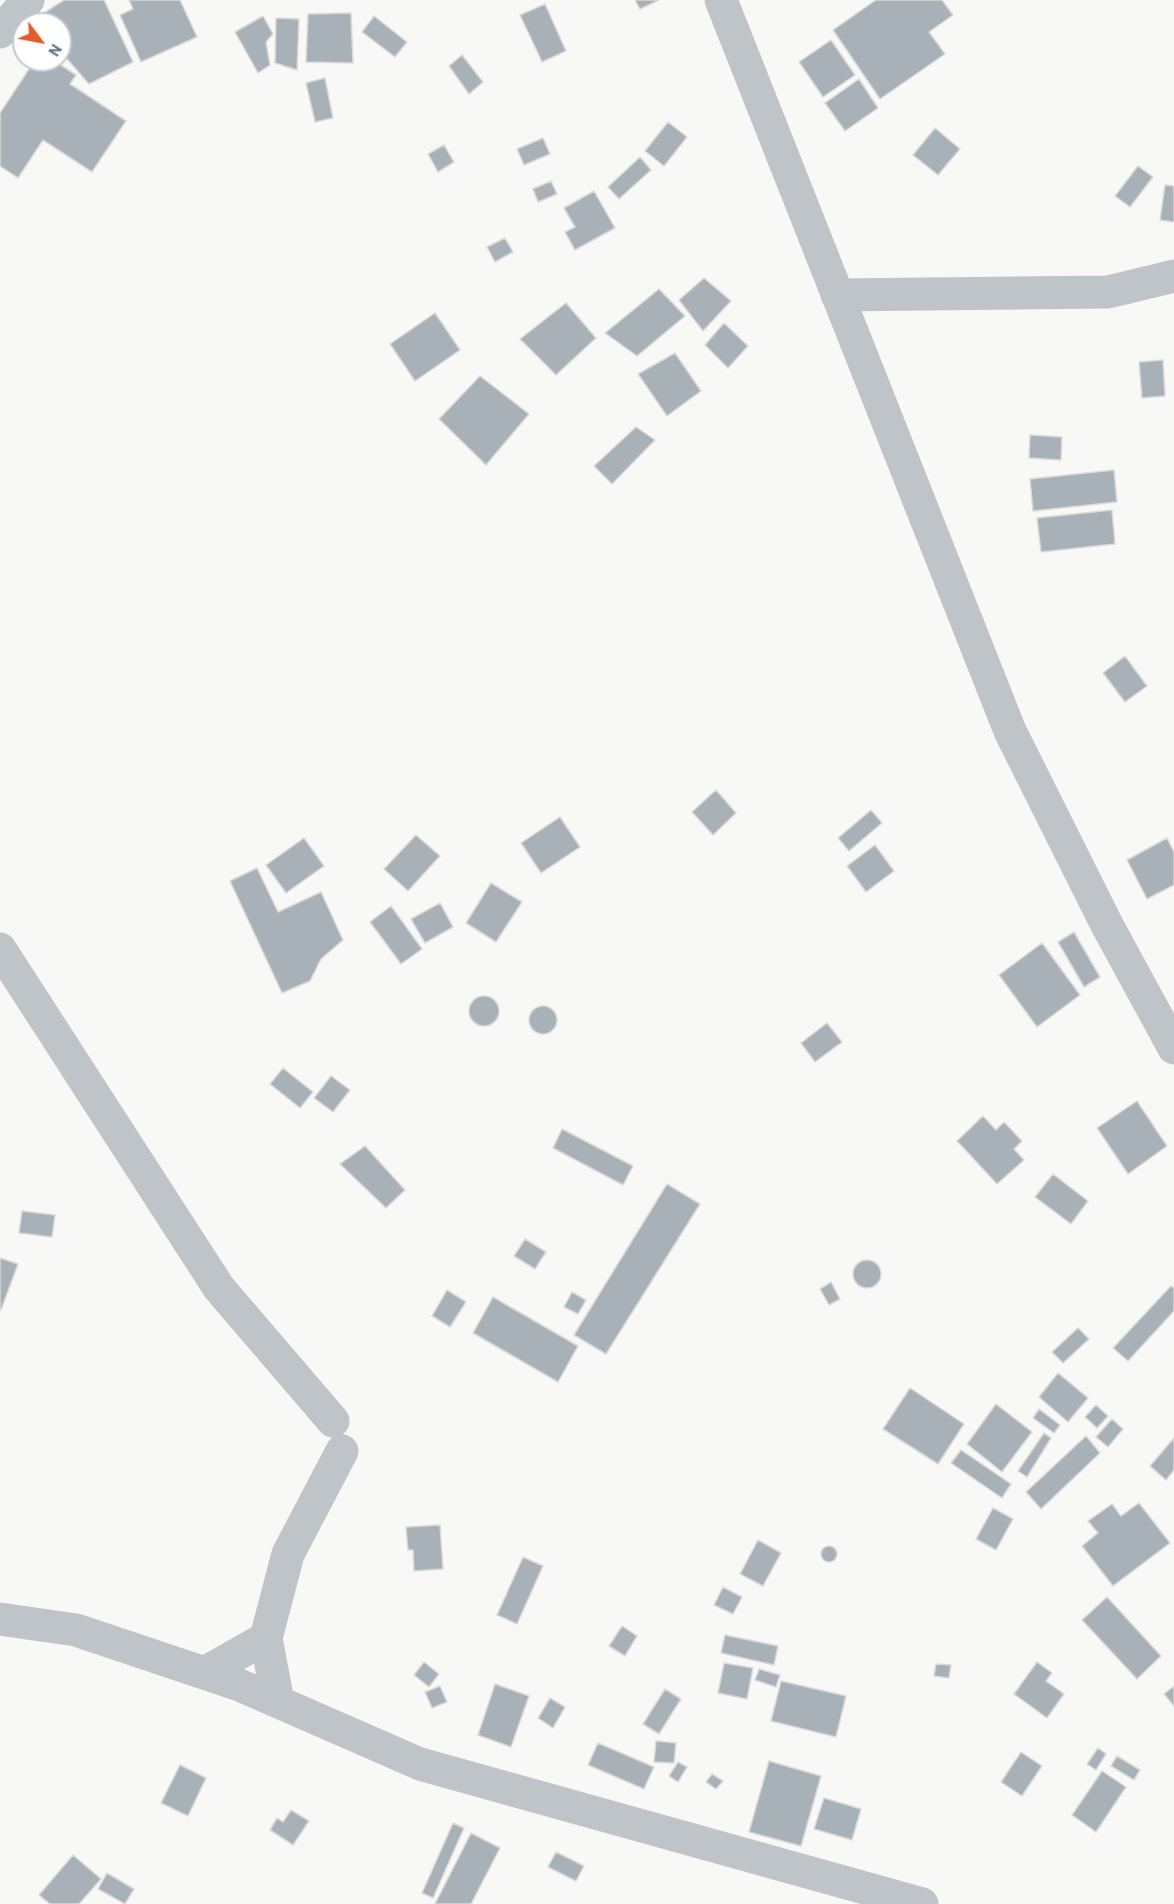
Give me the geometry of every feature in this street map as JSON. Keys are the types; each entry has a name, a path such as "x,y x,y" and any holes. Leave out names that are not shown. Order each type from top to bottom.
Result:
{"street":[{"path":"0,32 28,0"},
{"path":"721,0 1010,731 1107,925 1174,1048"},
{"path":"837,295 1108,292 1174,276"},
{"path":"0,949 219,1288 338,1436 288,1554 266,1638 278,1702"},
{"path":"0,1619 76,1630 237,1684 420,1764 922,1904"},
{"path":"204,1673 266,1638"}],"building":[{"path":"64,0 104,0 133,62 89,84 72,65 72,12 45,12"},
{"path":"129,0 180,0 197,37 141,62 120,15 133,9"},
{"path":"635,0 659,0 640,9"},
{"path":"876,0 942,0 953,15 929,32 945,54 880,99 833,30"},
{"path":"545,4 566,51 542,62 520,15"},
{"path":"351,13 353,63 306,62 308,14"},
{"path":"263,16 273,34 266,42 270,65 258,73 235,32"},
{"path":"374,16 407,42 395,57 362,32"},
{"path":"276,18 299,19 297,70 275,63"},
{"path":"831,40 855,75 823,97 799,62"},
{"path":"462,55 483,82 469,94 449,66"},
{"path":"27,72 71,72 76,75 70,84 126,121 92,172 43,140 18,178 0,166 0,113"},
{"path":"325,78 333,118 315,122 306,83"},
{"path":"859,79 878,108 845,131 825,103"},
{"path":"668,122 687,137 664,166 645,151"},
{"path":"935,128 960,149 938,175 913,155"},
{"path":"543,138 550,154 524,165 517,149"},
{"path":"444,145 454,162 438,172 428,154"},
{"path":"640,157 651,170 619,199 608,187"},
{"path":"1138,166 1153,177 1130,207 1115,196"},
{"path":"551,181 557,194 538,202 533,189"},
{"path":"1165,185 1174,186 1174,222 1160,220"},
{"path":"594,191 615,228 575,250 565,232 575,227 564,208"},
{"path":"505,238 513,252 495,262 487,247"},
{"path":"704,278 731,301 703,331 679,300"},
{"path":"659,289 685,316 637,356 605,333"},
{"path":"566,303 596,338 556,375 520,339"},
{"path":"435,313 460,350 415,381 390,344"},
{"path":"724,323 748,346 728,368 705,345"},
{"path":"675,353 701,391 667,416 638,374"},
{"path":"1163,360 1165,396 1142,398 1139,362"},
{"path":"480,376 529,414 486,465 439,419"},
{"path":"636,427 655,440 612,484 594,466"},
{"path":"1030,435 1062,437 1061,460 1029,458"},
{"path":"1114,470 1117,502 1033,511 1030,479"},
{"path":"1112,510 1115,544 1041,552 1037,518"},
{"path":"1125,656 1147,686 1125,702 1103,673"},
{"path":"716,790 736,813 713,835 692,812"},
{"path":"871,810 882,823 849,851 838,838"},
{"path":"560,817 580,847 541,873 521,843"},
{"path":"416,835 440,856 408,891 384,869"},
{"path":"304,838 324,866 286,893 266,865"},
{"path":"1167,838 1174,852 1174,885 1147,899 1127,860"},
{"path":"875,845 894,871 866,892 847,866"},
{"path":"257,868 278,912 321,892 343,940 321,959 310,981 282,993 230,881"},
{"path":"491,883 522,902 496,942 466,923"},
{"path":"440,903 453,927 425,943 411,919"},
{"path":"391,906 422,949 401,964 370,922"},
{"path":"1074,932 1100,977 1084,987 1058,942"},
{"path":"1042,943 1080,995 1037,1027 999,975"},
{"path":"484,996 495,1000 499,1011 495,1022 484,1026 473,1022 469,1011 473,1000"},
{"path":"543,1006 553,1010 557,1020 553,1030 543,1034 533,1030 529,1020 533,1010"},
{"path":"827,1023 842,1042 815,1062 801,1043"},
{"path":"283,1068 313,1092 300,1108 270,1084"},
{"path":"331,1076 350,1090 333,1112 314,1098"},
{"path":"1137,1101 1167,1146 1128,1174 1097,1128"},
{"path":"983,1116 996,1130 1004,1122 1022,1141 1014,1149 1024,1160 997,1184 957,1141"},
{"path":"562,1129 633,1166 623,1185 553,1148"},
{"path":"365,1146 405,1190 386,1208 340,1164"},
{"path":"1053,1174 1088,1201 1071,1224 1035,1197"},
{"path":"667,1184 700,1204 606,1354 574,1335"},
{"path":"22,1211 55,1215 52,1237 19,1233"},
{"path":"525,1239 546,1252 535,1269 514,1256"},
{"path":"0,1258 18,1264 1,1310 0,1310"},
{"path":"867,1260 877,1264 881,1274 877,1284 867,1288 857,1284 853,1274 857,1264"},
{"path":"831,1282 840,1299 829,1305 820,1289"},
{"path":"1171,1286 1174,1288 1174,1311 1128,1361 1113,1348"},
{"path":"447,1290 466,1302 450,1327 432,1316"},
{"path":"572,1292 586,1300 578,1314 564,1307"},
{"path":"493,1297 578,1346 558,1382 473,1333"},
{"path":"1078,1328 1089,1339 1063,1363 1052,1352"},
{"path":"1058,1373 1088,1398 1068,1422 1039,1397"},
{"path":"910,1388 964,1424 938,1464 883,1429"},
{"path":"996,1404 1032,1432 1002,1472 967,1444"},
{"path":"1096,1405 1108,1416 1097,1428 1085,1417"},
{"path":"1039,1409 1060,1425 1054,1433 1033,1418"},
{"path":"1112,1419 1123,1429 1108,1447 1096,1437"},
{"path":"1044,1433 1051,1438 1027,1477 1018,1471"},
{"path":"1086,1436 1100,1453 1041,1509 1026,1492"},
{"path":"1174,1438 1174,1470 1166,1480 1150,1466"},
{"path":"961,1450 1011,1484 1002,1498 951,1463"},
{"path":"1139,1503 1170,1543 1113,1586 1082,1546 1098,1533 1088,1521 1112,1504 1121,1516"},
{"path":"993,1508 1013,1519 996,1550 976,1539"},
{"path":"440,1525 443,1569 414,1571 413,1550 408,1550 406,1527"},
{"path":"758,1540 781,1553 763,1586 740,1574"},
{"path":"826,1546 832,1546 837,1554 835,1560 826,1562 821,1557 821,1551"},
{"path":"523,1557 543,1566 517,1624 497,1615"},
{"path":"723,1587 742,1597 733,1614 714,1605"},
{"path":"1107,1597 1161,1656 1137,1679 1082,1620"},
{"path":"622,1626 637,1636 625,1656 609,1646"},
{"path":"725,1635 778,1646 774,1665 721,1653"},
{"path":"424,1662 439,1674 429,1687 414,1675"},
{"path":"1037,1662 1052,1673 1046,1681 1064,1694 1047,1718 1014,1694"},
{"path":"724,1663 753,1668 747,1699 718,1693"},
{"path":"936,1664 951,1665 949,1678 934,1676"},
{"path":"759,1669 780,1675 776,1687 755,1680"},
{"path":"781,1681 846,1696 836,1737 771,1721"},
{"path":"495,1684 529,1696 511,1747 478,1735"},
{"path":"440,1686 447,1702 432,1708 425,1692"},
{"path":"1174,1686 1174,1706 1164,1694"},
{"path":"665,1689 681,1699 659,1734 643,1724"},
{"path":"550,1698 565,1707 553,1728 538,1718"},
{"path":"656,1741 676,1743 674,1763 654,1762"},
{"path":"598,1743 654,1767 644,1789 588,1765"},
{"path":"1098,1748 1106,1754 1096,1770 1087,1764"},
{"path":"1021,1752 1042,1766 1022,1796 1001,1782"},
{"path":"1117,1756 1140,1770 1134,1780 1111,1766"},
{"path":"769,1761 821,1776 801,1846 749,1832"},
{"path":"678,1762 687,1767 678,1782 669,1776"},
{"path":"180,1765 206,1778 188,1816 161,1803"},
{"path":"1102,1771 1126,1787 1096,1832 1072,1815"},
{"path":"712,1774 723,1781 716,1789 706,1782"},
{"path":"824,1798 861,1809 852,1840 814,1829"},
{"path":"291,1810 309,1821 293,1845 270,1830 277,1818 283,1822"},
{"path":"453,1823 464,1828 433,1898 422,1893"},
{"path":"471,1833 500,1848 471,1904 435,1904"},
{"path":"556,1852 584,1866 576,1881 548,1867"},
{"path":"73,1855 101,1879 79,1904 50,1904 39,1895"},
{"path":"107,1873 134,1889 125,1904 98,1889"}]}
